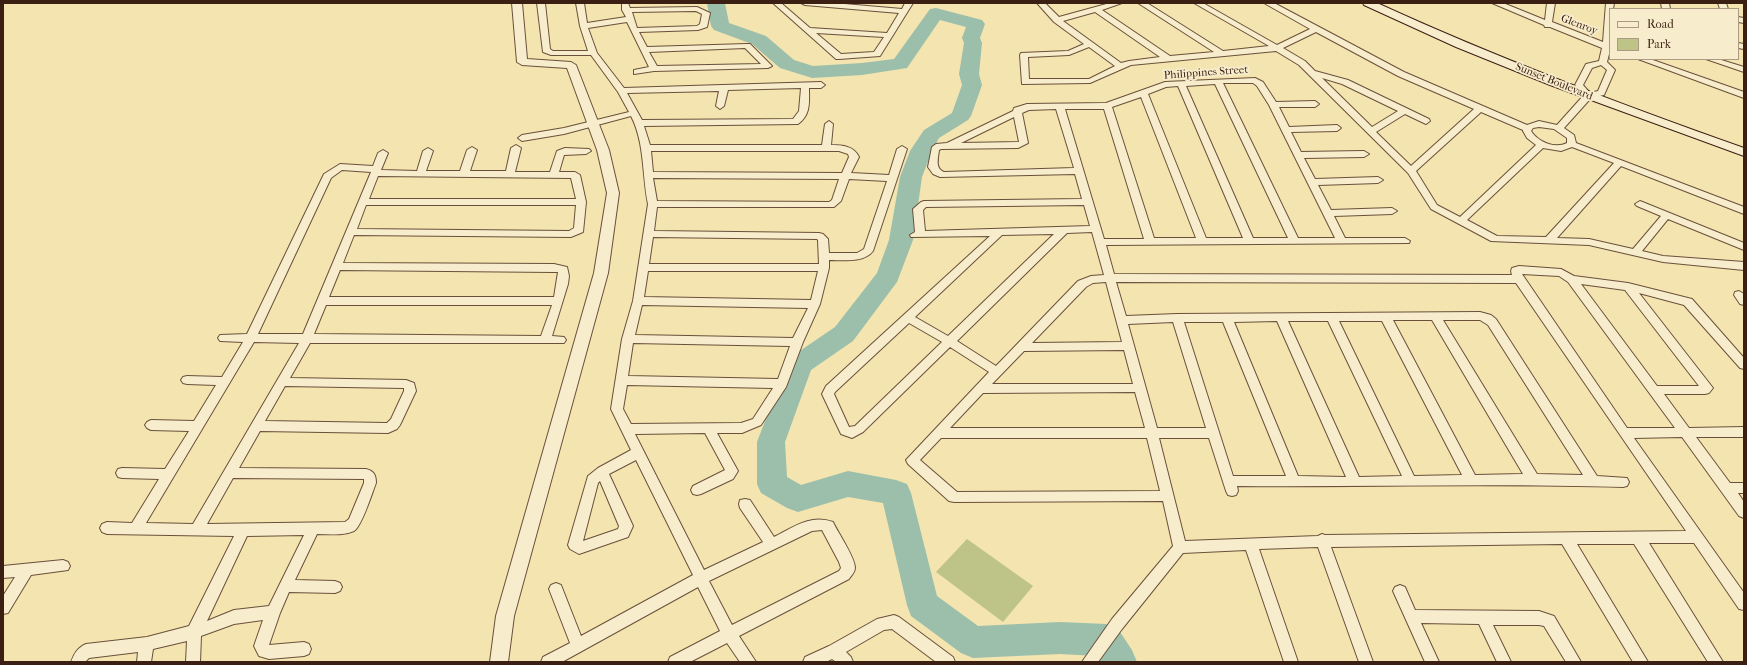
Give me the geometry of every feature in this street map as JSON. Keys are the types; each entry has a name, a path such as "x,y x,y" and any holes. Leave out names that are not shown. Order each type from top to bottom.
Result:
{"main road":[{"name":"Sunset Boulevard","path":"1368,3 1431,33 1588,96 1744,152"},
{"name":"Sunset Boulevard","path":"1384,3 1437,28 1579,85 1744,143"}],"street":[{"path":"499,662 505,616 601,273 613,193 603,150 571,65 522,62 517,3"},
{"path":"541,3 546,50 551,53 593,53"},
{"path":"580,3 584,26 593,53 622,92 639,124 646,148 653,204 650,234 638,301 628,339 617,409 729,634 749,662"},
{"path":"777,3 839,57 877,54 909,3"},
{"path":"805,3 904,11"},
{"path":"1040,3 1057,20 1121,67"},
{"path":"1057,20 1118,3"},
{"path":"1142,3 1221,53"},
{"path":"1198,3 1302,63 1411,171 1434,207 1495,239 1589,242 1663,259 1744,266"},
{"path":"1268,3 1401,74 1480,108 1527,128 1539,124 1559,128 1572,137 1572,144"},
{"name":"Glenroy","path":"1496,3 1608,47"},
{"path":"1548,24 1551,3"},
{"path":"634,30 698,28 704,24 706,13 697,9 625,7 634,30 654,69"},
{"path":"1096,9 1168,59"},
{"path":"584,26 629,19"},
{"path":"1603,62 1608,47 1609,25"},
{"path":"1090,44 1069,53 1024,55 1025,82 1090,81 1129,63 1277,48 1316,29"},
{"path":"808,30 889,35"},
{"path":"638,72 654,69 768,66 747,46 644,50"},
{"path":"1648,60 1668,63 1744,95"},
{"path":"1716,60 1727,62 1744,70"},
{"path":"1588,96 1579,85 1589,66 1603,62"},
{"path":"1559,128 1588,96 1601,93 1611,70 1603,62"},
{"path":"1312,73 1345,82 1426,121"},
{"name":"Philippines Street","path":"1080,171 943,175 936,172 933,167 935,149 939,146 948,146 1017,110 1027,107 1107,106 1144,94 1165,84 1255,80 1260,84 1273,105"},
{"path":"1218,81 1294,241"},
{"path":"1181,83 1249,241"},
{"path":"622,92 821,85"},
{"path":"639,124 795,122 800,119 804,112 805,86"},
{"path":"720,106 724,88"},
{"path":"1144,94 1202,242"},
{"path":"1315,104 1273,105 1342,241"},
{"path":"1107,106 1150,242"},
{"path":"1060,107 1101,242 1152,434 1180,547"},
{"path":"1411,171 1480,108"},
{"path":"948,146 1018,145 1024,143 1017,110"},
{"path":"1371,131 1404,111"},
{"path":"522,138 564,131 634,113"},
{"path":"826,148 829,124"},
{"path":"1286,130 1337,128"},
{"path":"1527,128 1528,135 1542,144 1557,148 1564,148 1572,144 1744,211"},
{"path":"1461,221 1542,144"},
{"path":"510,174 516,148"},
{"path":"646,148 842,148 853,153 854,158 845,176 836,201 830,205 653,204"},
{"path":"643,267 824,262 859,256 868,250 902,149"},
{"path":"464,174 472,150"},
{"path":"420,174 428,151"},
{"path":"554,175 560,153 565,151 586,151"},
{"path":"197,529 307,338 383,153"},
{"path":"1298,155 1364,154"},
{"path":"1548,241 1620,162"},
{"path":"136,528 251,338 327,176 340,167 420,174 575,175 581,202 579,230 571,234 351,232"},
{"path":"649,175 845,176 892,178"},
{"path":"1312,182 1378,180"},
{"path":"363,202 581,202"},
{"path":"1088,202 924,204 918,209 918,235 1097,229"},
{"path":"1640,204 1744,247"},
{"path":"1328,213 1392,211"},
{"path":"1635,253 1666,216"},
{"path":"999,233 830,388 828,394 846,431 852,433 859,429 1064,230"},
{"path":"627,429 742,428 757,422 782,384 797,342 815,304 824,262 823,239 819,236 650,234"},
{"path":"1101,242 1405,241"},
{"path":"337,266 554,268 562,270 564,275 558,301 545,340"},
{"path":"1744,366 1688,302 1628,287 1572,279 1561,273 1516,271 1520,280 1624,433 1744,604"},
{"path":"1168,496 954,497 912,460 996,371 1022,347 1082,284 1091,280 1110,278 1520,280"},
{"path":"1572,279 1744,512"},
{"path":"1628,287 1707,388 1704,390 1653,390"},
{"path":"322,301 558,301"},
{"path":"638,301 815,304"},
{"path":"1121,320 1385,316 1480,316 1487,318 1492,322 1592,481"},
{"path":"1385,316 1471,480"},
{"path":"1435,316 1533,479"},
{"path":"907,317 949,341 996,371"},
{"path":"1332,317 1410,480"},
{"path":"1177,318 1230,486 1294,481 1355,482 1533,479 1623,482"},
{"path":"1227,318 1294,481"},
{"path":"1281,318 1355,482"},
{"path":"224,338 560,340"},
{"path":"628,339 797,342"},
{"path":"1022,347 1128,346"},
{"path":"187,380 224,381"},
{"path":"621,380 782,384"},
{"path":"256,426 388,428 393,426 396,422 410,391 410,386 406,384 282,382"},
{"path":"980,389 1140,388"},
{"path":"151,425 198,426"},
{"path":"697,490 729,475 732,471 708,428"},
{"path":"1624,433 1744,432"},
{"path":"938,433 1214,433"},
{"path":"602,472 626,526 626,530 623,533 579,548 574,545 592,480 602,472 638,452"},
{"path":"122,473 168,474"},
{"path":"107,528 244,530 345,528 351,526 354,522 370,483 370,477 366,474 229,473"},
{"path":"1726,488 1744,488"},
{"path":"745,504 772,545"},
{"path":"548,662 701,578 811,525 822,524 828,526 846,561 848,569 844,575 675,662"},
{"path":"304,649 277,653 269,652 261,648 261,646 273,612 313,529"},
{"path":"193,662 194,632 244,530"},
{"path":"1089,662 1117,624 1180,547 1322,540 1567,540 1696,537"},
{"path":"1638,538 1716,662"},
{"path":"1322,540 1366,662"},
{"path":"1567,540 1641,662"},
{"path":"1250,543 1291,662"},
{"path":"3,572 63,566"},
{"path":"3,608 27,569"},
{"path":"286,586 335,587"},
{"path":"556,589 578,646"},
{"path":"1400,591 1432,662"},
{"path":"78,662 80,657 86,651 147,644 194,632 234,617 273,612"},
{"path":"1411,616 1539,618 1549,621 1574,662"},
{"path":"1483,618 1504,662"},
{"path":"810,662 834,651 882,624 894,622 948,662"},
{"path":"144,662 147,644"},
{"path":"834,651 846,662"}],"green space":[{"path":"967,539 1033,586 1003,622 936,572"}],"waterway":[{"path":"716,3 720,26 759,40 787,64 812,72 862,69 900,64 936,13 976,24 971,38 973,43 969,74 972,85 961,116 931,134 921,151 911,177 901,240 888,276 844,334 800,364 771,442 772,484 798,499 848,484 896,493 923,605 973,642 1060,638 1106,640 1120,662"}]}
